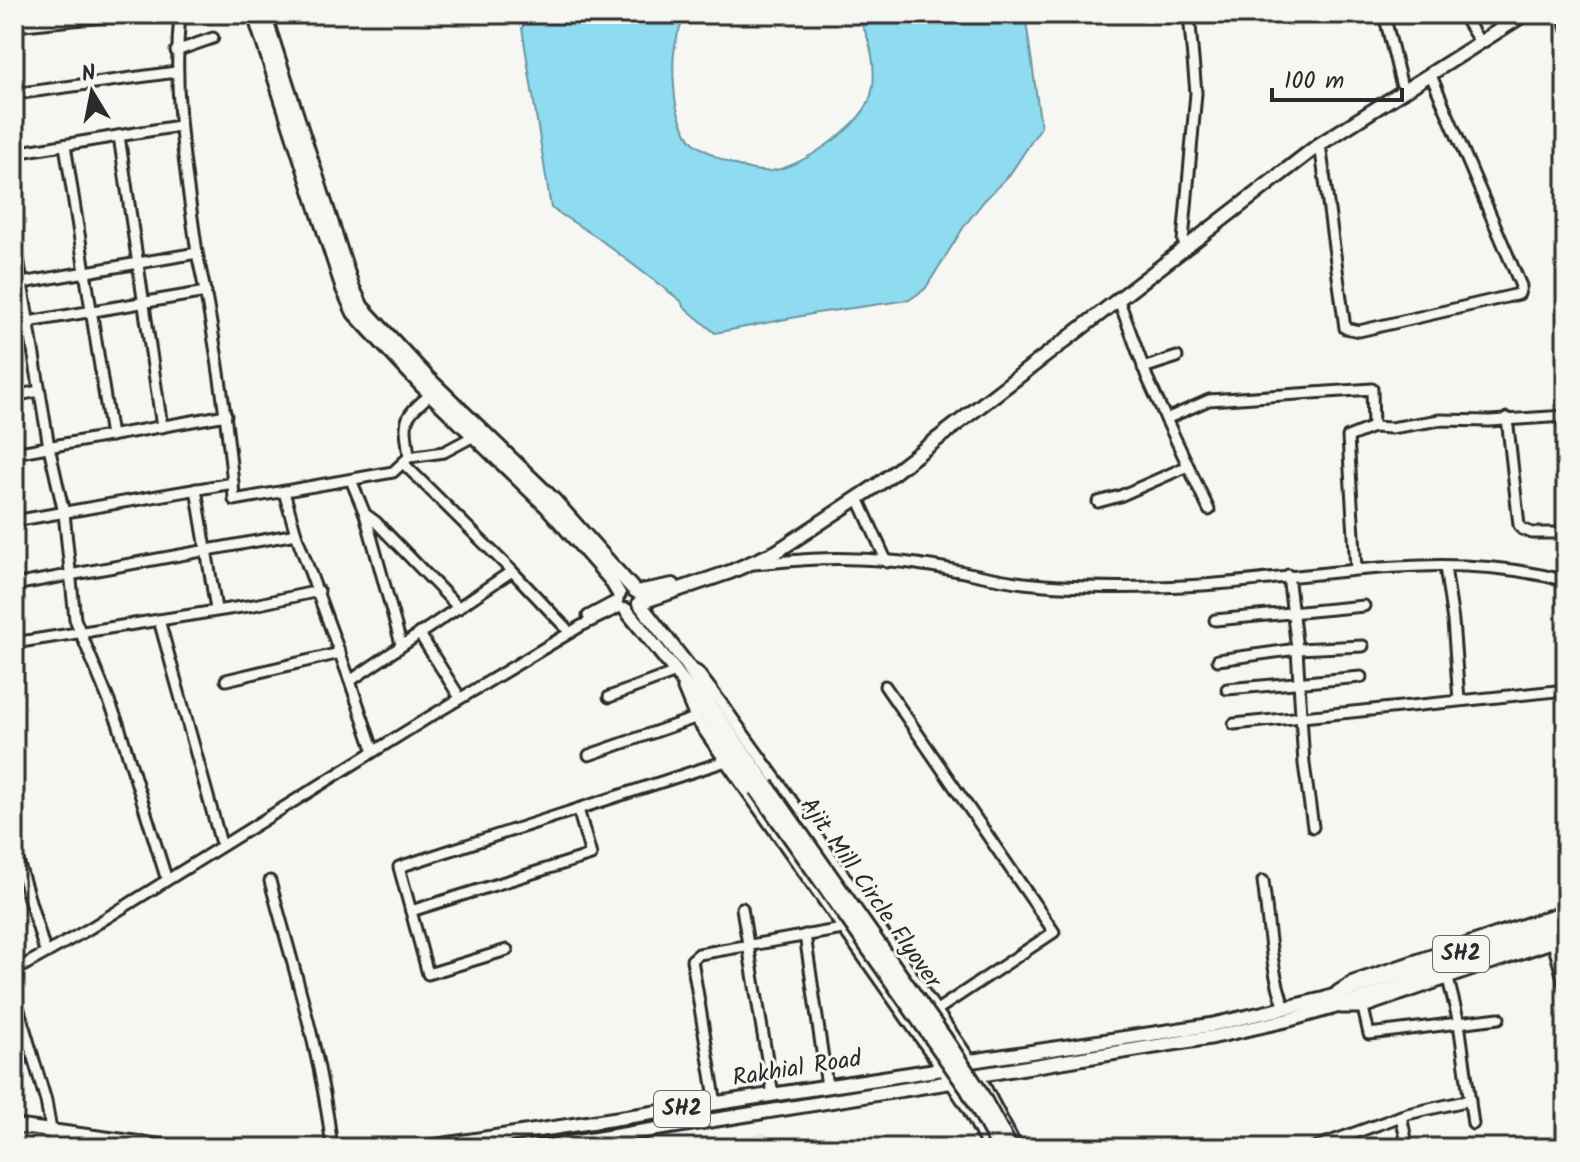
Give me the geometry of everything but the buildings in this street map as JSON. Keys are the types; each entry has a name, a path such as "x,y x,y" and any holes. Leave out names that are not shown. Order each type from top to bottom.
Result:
{"main road":[{"name":"Ajit Mill Circle Flyover","path":"254,14 343,289 354,313 431,394 547,507 610,579 621,603 762,787 945,1038 978,1088 1011,1148"},
{"name":"Ajit Mill Circle Flyover","path":"264,14 352,286 362,307 428,378 554,500 637,595 688,666 762,787 967,1089 999,1148"},
{"path":"637,595 634,609 621,603 626,588 637,595 776,552 858,498 1118,298 1317,139 1512,14"},
{"path":"746,562 876,479 1320,144 1525,14"},
{"name":"SH2","path":"1359,999 1566,918"},
{"name":"SH2","path":"971,1061 1211,1025 1285,1008 1359,999 1566,929"},
{"name":"SH2","path":"979,1075 1213,1037 1288,1020 1325,1004"},
{"name":"Rakhial Road","path":"422,1148 942,1069"},
{"name":"Rakhial Road","path":"539,1148 951,1082"},
{"path":"14,1126 175,1148"},
{"path":"14,1140 76,1148"}],"street":[{"path":"14,19 60,14"},
{"path":"14,26 133,14"},
{"path":"180,14 176,51 179,126 197,253 226,415 234,500 393,472 406,460 444,452 474,436"},
{"path":"1185,244 1196,93 1189,14"},
{"path":"1384,14 1401,83"},
{"path":"1462,14 1476,36"},
{"path":"1565,14 1566,27"},
{"path":"176,51 213,38"},
{"path":"14,94 176,72"},
{"path":"1320,144 1345,328 1359,331 1519,294 1521,286 1430,73"},
{"path":"14,153 179,126"},
{"path":"119,136 162,427"},
{"path":"65,145 111,436"},
{"path":"14,233 39,391 64,513 75,619 118,723 165,874"},
{"path":"22,283 197,253"},
{"path":"28,322 206,292"},
{"path":"1118,298 1143,368 1209,510"},
{"path":"1143,368 1177,357"},
{"path":"1166,419 1209,400 1372,389 1373,427"},
{"path":"14,396 39,391"},
{"path":"431,394 410,411 404,425 406,460 566,628"},
{"path":"14,453 226,415"},
{"path":"1356,569 1348,437 1373,427 1391,428 1440,420 1490,421 1566,416"},
{"path":"1507,418 1519,525 1532,533 1566,533"},
{"path":"1098,502 1120,496 1188,466"},
{"path":"351,480 365,514 401,644"},
{"path":"14,521 233,483"},
{"path":"196,489 216,609"},
{"path":"284,492 296,534 319,591 372,746"},
{"path":"858,498 887,562"},
{"path":"365,514 459,608"},
{"path":"14,585 296,534"},
{"path":"746,562 855,559 924,565 1026,583 1081,586 1159,587 1356,569 1445,567 1532,571 1566,581"},
{"path":"1445,567 1459,700"},
{"path":"350,681 512,571"},
{"path":"1288,575 1313,827"},
{"path":"14,643 254,605 319,591"},
{"path":"14,964 566,628 621,603"},
{"path":"14,971 87,930 621,603"},
{"path":"1215,620 1364,606"},
{"path":"159,620 220,840"},
{"path":"419,633 457,693"},
{"path":"1218,660 1297,649 1363,646"},
{"path":"226,680 340,653"},
{"path":"688,666 698,672 720,701 937,1010 971,1061 1017,1148"},
{"path":"609,697 676,672 695,718 951,1082 988,1148"},
{"path":"1227,689 1361,677"},
{"path":"885,686 1054,932 937,1010"},
{"path":"1234,724 1566,690"},
{"path":"589,755 695,718"},
{"path":"507,950 428,974 399,867 726,761"},
{"path":"411,911 591,855 578,809"},
{"path":"14,848 44,948"},
{"path":"270,881 315,1041 332,1148"},
{"path":"1263,881 1279,993 1285,1008"},
{"path":"742,908 773,1095"},
{"path":"1325,1004 1353,981 1566,910"},
{"path":"716,1104 692,960 699,954 843,929"},
{"path":"805,935 827,1086"},
{"path":"1499,1018 1369,1034 1359,999 1448,979 1566,938"},
{"path":"1553,943 1566,989"},
{"path":"1448,979 1459,1023 1473,1124"},
{"path":"14,993 46,1101 54,1146"},
{"path":"942,1069 971,1061"},
{"path":"951,1082 979,1075"},
{"path":"1313,1148 1401,1116 1470,1100"},
{"path":"1401,1116 1408,1148"}],"shaded area":[{"path":"765,1133 769,1148 662,1148"}],"water":[{"path":"530,14 687,14 678,33 673,65 676,102 684,127 694,143 715,156 738,166 771,171 798,162 827,145 853,123 869,101 873,80 872,56 865,33 854,14 1025,14 1041,127 1010,174 965,225 925,289 909,300 817,313 715,333 681,301 598,238 551,208 522,28"}]}
